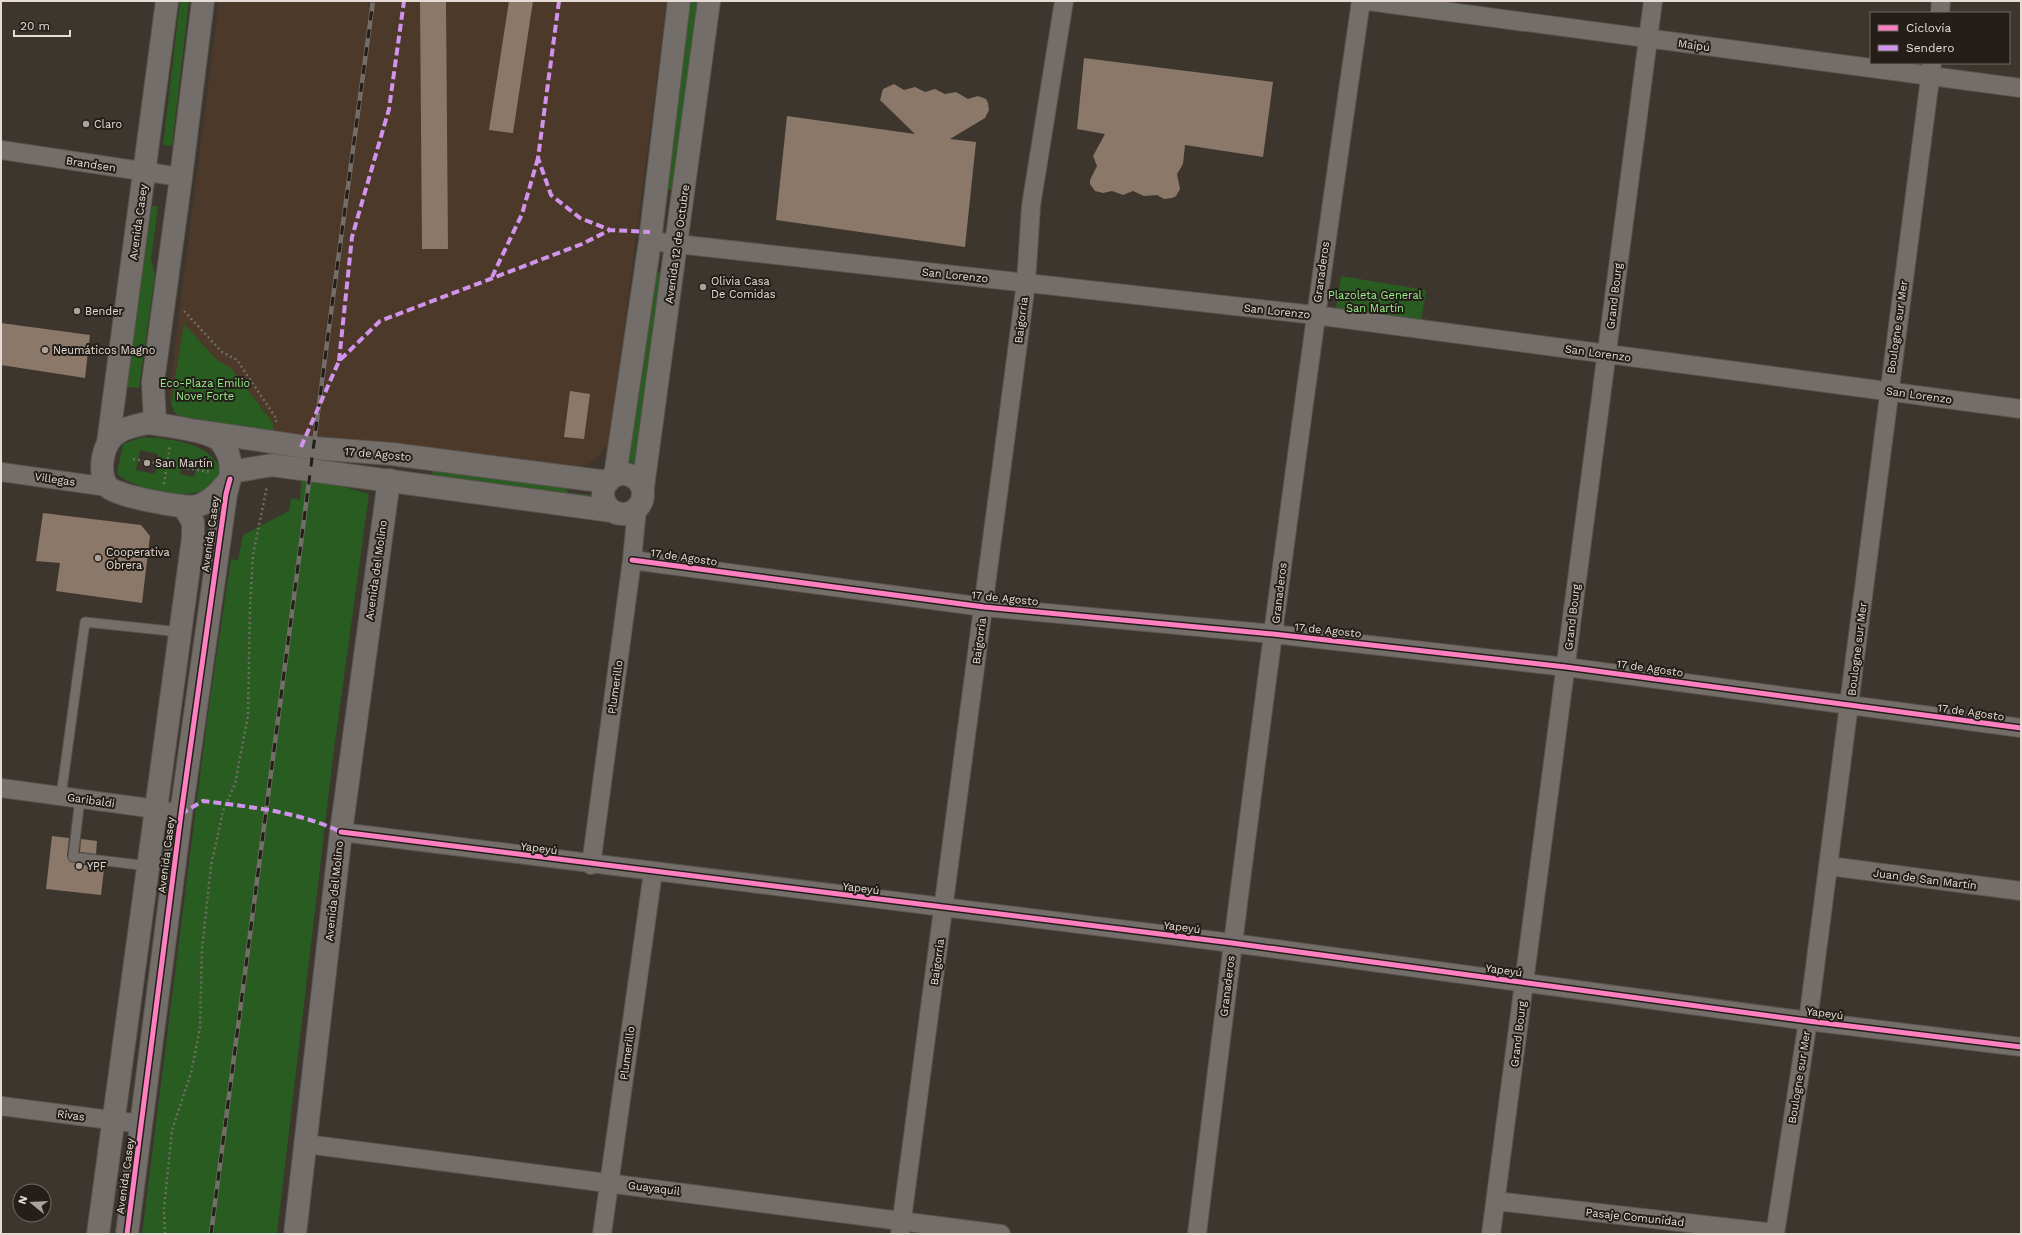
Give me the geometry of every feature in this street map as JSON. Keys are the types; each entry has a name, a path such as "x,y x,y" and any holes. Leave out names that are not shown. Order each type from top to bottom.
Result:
{"main road":[{"name":"Avenida Casey","path":"108,443 167,1"},
{"path":"164,425 153,382 203,1"},
{"path":"611,479 627,474 634,476 643,487 643,501 637,509 628,514 620,514 612,511 603,498 603,491 611,479 650,242 680,1"},
{"name":"Avenida 12 de Octubre","path":"643,487 710,1"},
{"path":"148,423 164,425 197,431 220,441 230,457 231,476 217,495 198,506 184,506 121,494 108,487 103,474 104,454 108,443 118,432 148,423"},
{"name":"17 de Agosto","path":"197,431 313,448 392,454 611,479"},
{"name":"Avenida del Molino","path":"295,1234 341,832 392,454"},
{"name":"17 de Agosto","path":"231,476 272,465 612,511"},
{"name":"Avenida Casey","path":"127,1234 181,814 226,494 231,476"},
{"name":"Avenida Casey","path":"98,1234 194,538 193,522 184,506"}],"street":[{"name":"Baigorria","path":"901,1227 1026,283 1031,206 1064,1"},
{"name":"Granaderos","path":"1197,1234 1232,943 1315,315 1361,1"},
{"name":"Maipú","path":"1368,1 1648,38 1870,62"},
{"name":"Grand Bourg","path":"1491,1234 1653,1"},
{"path":"1940,12 1941,1"},
{"name":"Maipú","path":"1885,64 1931,69 2021,88"},
{"name":"Boulogne sur Mer","path":"1775,1233 1808,1021 1829,866 1931,69"},
{"name":"Brandsen","path":"1,150 181,177"},
{"name":"San Lorenzo","path":"650,242 1315,315 2021,409"},
{"name":"Villegas","path":"1,472 108,487"},
{"name":"Plumerillo","path":"591,865 632,560 637,509"},
{"name":"17 de Agosto","path":"632,560 984,607 1273,634 1566,667 2021,728"},
{"name":"Garibaldi","path":"1,788 156,809 181,814"},
{"name":"Yapeyú","path":"341,832 944,909 1232,943 1808,1021 2021,1047"},
{"name":"Juan de San Martín","path":"1829,866 2021,891"},
{"name":"Plumerillo","path":"602,1234 608,1182 653,872"},
{"name":"Rivas","path":"1,1106 142,1124"},
{"name":"Guayaquil","path":"306,1144 608,1182 901,1227 1002,1234"},
{"name":"Pasaje Comunidad","path":"1496,1201 1775,1233"}],"lane":[{"path":"61,796 85,622 180,632"},
{"path":"80,799 72,857 148,866"}],"path":[{"path":"161,502 167,465 164,425"},
{"path":"133,459 231,476"}],"shaded area":[{"path":"219,1 667,1 609,443 595,460 582,467 273,432 174,412 169,393"}],"green space":[{"path":"180,1 189,1 172,146 163,145"},
{"path":"689,1 699,1 674,188 669,190 666,189"},
{"path":"152,206 158,206 151,260 155,274 139,388 127,387"},
{"path":"656,273 663,273 636,462 631,463 627,460"},
{"name":"Plazoleta General San Martín","path":"1341,276 1426,290 1420,328 1335,315"},
{"name":"Eco-Plaza Emilio Nove Forte","path":"184,324 217,360 231,368 273,423 273,432 180,416 174,412 171,403"},
{"path":"143,437 186,443 206,452 214,459 221,468 219,477 214,484 205,490 193,493 180,494 165,492 137,485 117,474 123,444","holes":["140,450 158,454 155,474 136,470","182,461 197,464 194,477 180,474"]},
{"path":"433,469 563,485 569,493 593,495 592,497 432,477"},
{"path":"302,475 369,494 333,757 277,1234 142,1234 208,713 231,559 238,560 243,535 289,511 291,498 300,500"}],"building":[{"path":"420,1 446,1 448,249 422,249"},
{"path":"509,1 533,1 513,133 489,130"},
{"path":"1084,58 1273,82 1263,157 1185,145 1183,164 1177,174 1180,189 1176,196 1164,199 1157,195 1144,196 1133,191 1123,195 1112,191 1103,193 1095,191 1090,184 1090,180 1097,166 1093,156 1105,134 1077,129"},
{"path":"894,84 904,90 915,87 925,92 935,89 945,94 956,92 968,99 978,96 986,99 988,103 989,110 985,118 950,139 976,142 965,247 776,220 787,116 915,134 880,100 883,89"},
{"name":"Neumáticos Magno","path":"1,323 90,335 85,378 1,365"},
{"path":"570,391 590,394 584,439 564,437"},
{"path":"43,513 141,525 150,536 142,603 56,591 60,563 36,561"},
{"path":"52,836 69,838 67,856 70,862 104,869 101,895 46,889"},
{"path":"81,839 97,841 96,854 80,852"}],"railway":[{"path":"211,1234 373,1"}],"marked path":[{"path":"339,361 352,237 389,109 404,1"},
{"path":"559,1 538,158 551,195 580,218 610,230"},
{"path":"492,277 522,214 538,158"},
{"path":"301,447 339,361 380,321 582,244 610,230 650,232"},
{"path":"181,814 203,801 273,811 307,819 341,832"}],"cycle path":[{"path":"127,1234 181,814 226,494 230,479"},
{"path":"632,560 984,607 1273,634 1566,667 2021,728"},
{"path":"341,832 1232,943 1808,1021 2021,1047"}],"place":[{"name":"Claro","path":"86,124"},
{"name":"Olivia Casa De Comidas","path":"703,287"},
{"name":"Bender","path":"77,311"},
{"name":"Neumáticos Magno","path":"45,350"},
{"name":"San Martín","path":"147,463"},
{"name":"Cooperativa Obrera","path":"98,558"},
{"name":"YPF","path":"79,866"}]}
